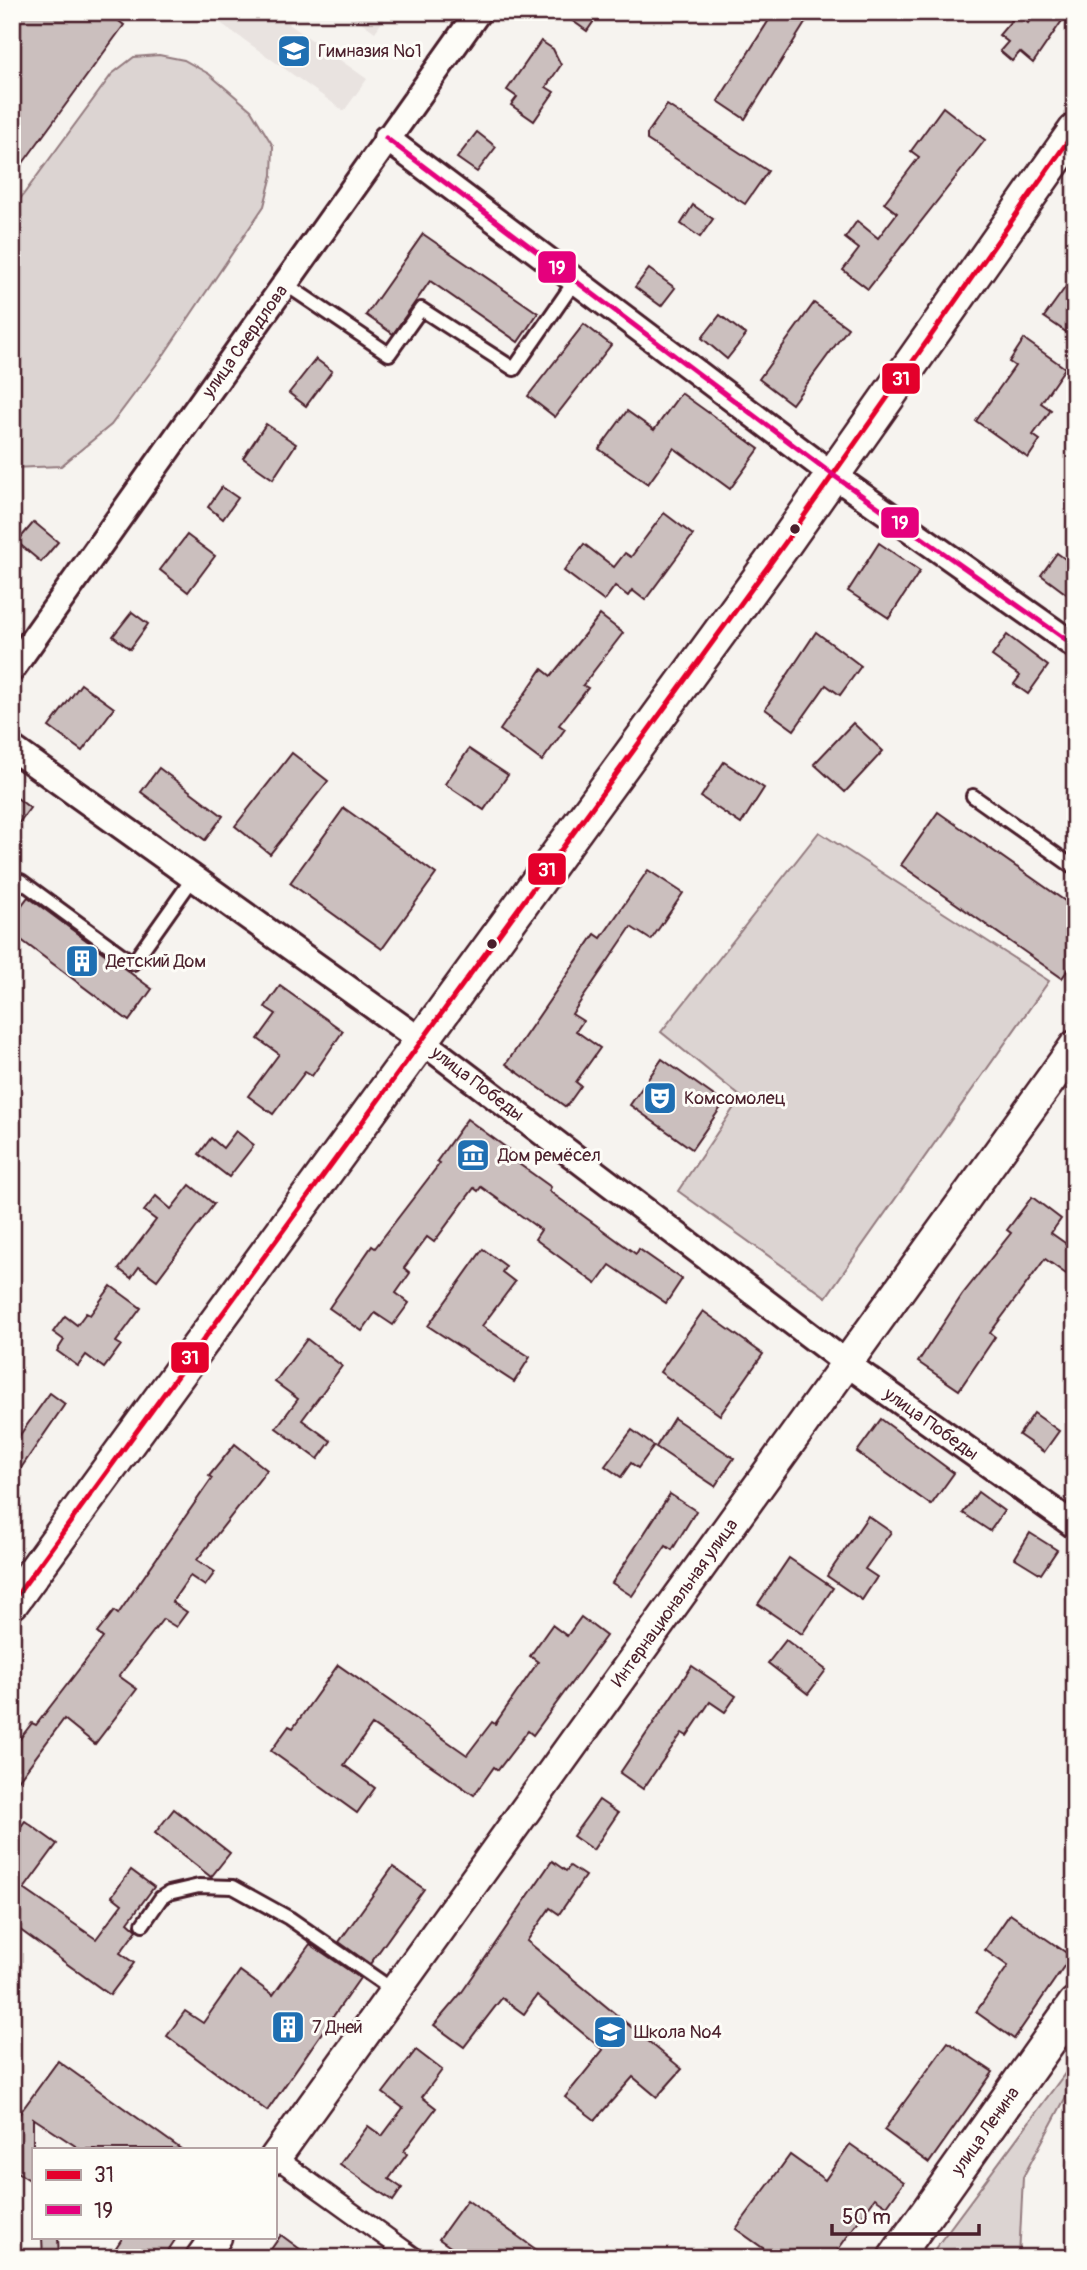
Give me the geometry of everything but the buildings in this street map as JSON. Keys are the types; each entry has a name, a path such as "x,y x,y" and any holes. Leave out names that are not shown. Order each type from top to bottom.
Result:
{"main road":[{"path":"12,1602 423,1042 832,475 1075,131"},
{"name":"улица Ленина","path":"895,2258 1075,2004"}],"street":[{"name":"улица Свердлова","path":"12,669 386,138 478,12"},
{"path":"386,138 832,475 1075,646"},
{"name":"улица Победы","path":"12,748 423,1042 846,1363 1075,1526"},
{"name":"Интернациональная улица","path":"276,2156 1075,1046"},
{"path":"276,2158 415,2258"},
{"path":"201,2258 215,2238"}],"lane":[{"path":"284,283 390,354 421,309 514,369 575,281"},
{"path":"973,796 1075,868"},
{"path":"21,881 133,963 193,878"},
{"path":"143,1924 161,1898 169,1893 199,1886 233,1887 289,1918 394,1992"}],"shaded area":[{"name":"Гимназия №1","path":"205,12 296,12 289,24 367,79 344,111"},
{"name":"Гимназия №1","path":"347,12 389,12 375,32"},
{"path":"159,55 184,60 209,74 251,110 273,146 272,175 264,206 165,353 111,425 61,466 12,468 12,210 112,74 134,57"},
{"path":"819,832 1049,981 826,1297 678,1191 741,1097 661,1032"},
{"path":"1075,2060 1075,2080 1023,2177 1019,2258 936,2258 931,2254"}],"transit line":[{"name":"31","path":"12,1602 785,543 1075,131"},
{"name":"19","path":"386,138 833,475 1075,646"}],"place":[{"name":"Гимназия №1","path":"294,51"},
{"name":"Детский Дом","path":"82,961"},
{"name":"Комсомолец","path":"660,1098"},
{"name":"Дом ремёсел","path":"473,1155"},
{"name":"7 Дней","path":"288,2027"},
{"name":"Школа №4","path":"610,2032"}]}
